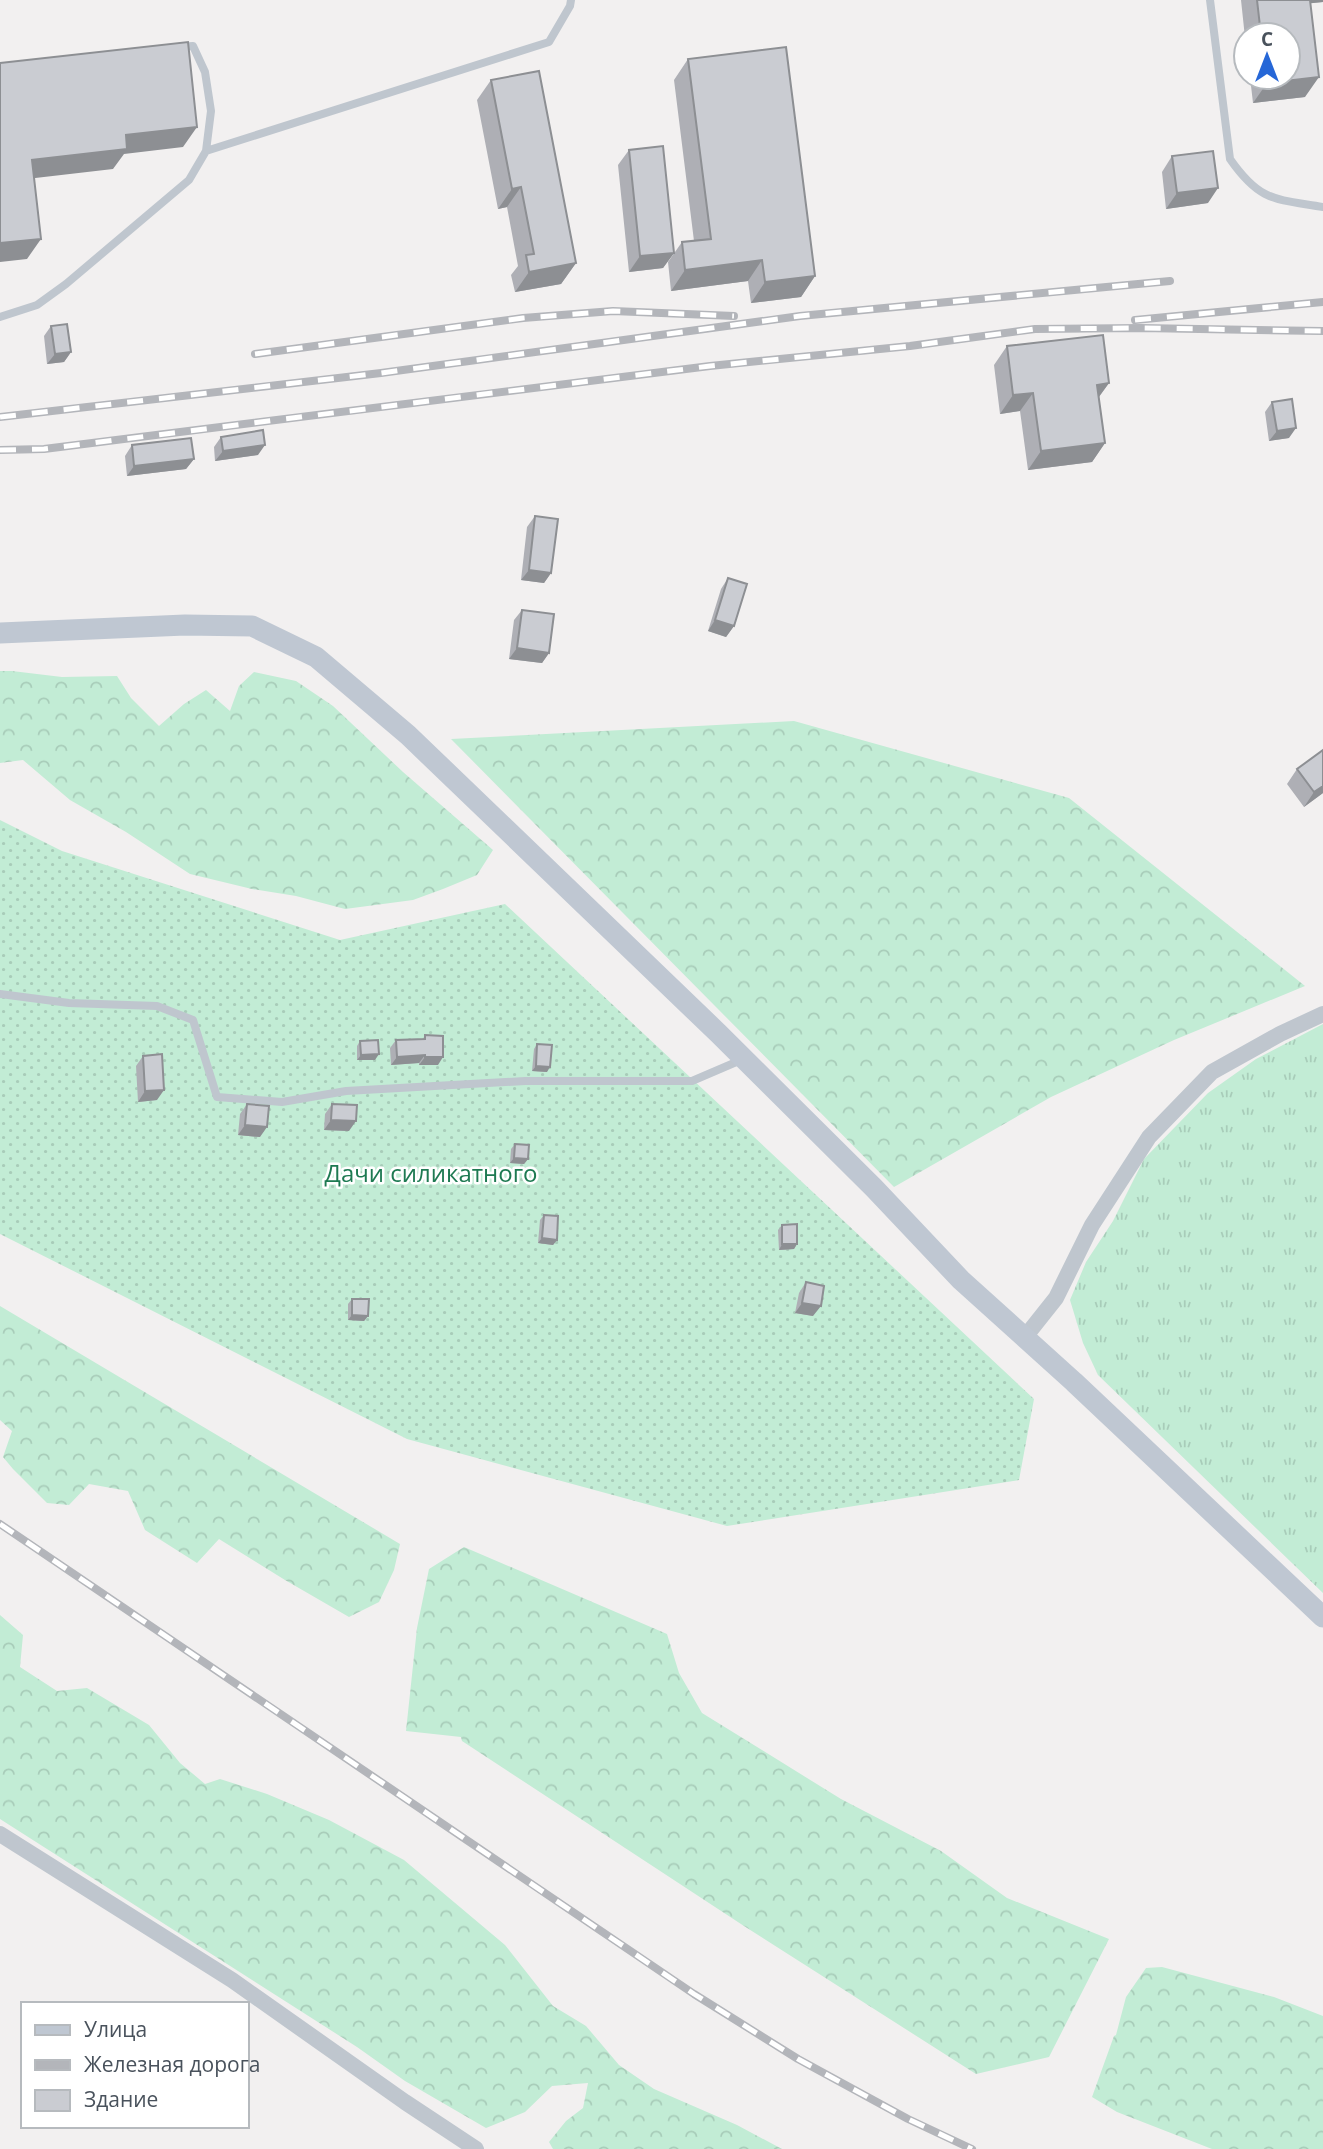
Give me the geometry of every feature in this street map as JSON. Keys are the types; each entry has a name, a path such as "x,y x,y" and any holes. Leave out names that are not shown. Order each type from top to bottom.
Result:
{"street":[{"path":"0,633 186,625 253,626 316,657 408,735 874,1188 961,1280 1323,1617"},
{"path":"1025,1337 1056,1298 1091,1225 1149,1137 1212,1072 1280,1034 1323,1014"},
{"path":"0,1834 232,1980 475,2149"}],"lane":[{"path":"206,151 549,42 571,0"},
{"path":"1210,0 1230,159 1245,181 1271,198 1323,207"},
{"path":"0,317 37,305 66,284 189,180 206,151 211,111 205,72 193,46 165,48"},
{"path":"0,994 69,1003 157,1006 193,1020 217,1097 282,1102 346,1091 525,1081 692,1081 743,1059"}],"green space":[{"path":"0,671 62,677 117,676 131,698 159,726 184,704 206,690 230,711 239,686 254,672 296,681 333,706 403,772 493,850 477,875 443,889 413,900 345,909 190,874 126,832 70,800 23,760 0,763"},
{"path":"794,721 1069,798 1305,986 1174,1040 1051,1097 894,1187 451,739"},
{"name":"Дачи силикатного","path":"0,820 62,851 340,940 505,904 1034,1399 1019,1480 727,1526 407,1439 0,1234"},
{"path":"1323,1024 1323,1593 1098,1375 1083,1343 1070,1300 1086,1262 1113,1221 1144,1159 1208,1093 1256,1059"},
{"path":"0,1306 400,1544 394,1570 379,1602 349,1617 219,1539 197,1563 145,1530 128,1491 89,1484 69,1505 47,1503 3,1457 12,1431 0,1420"},
{"path":"464,1547 667,1634 679,1673 702,1713 841,1799 941,1851 1007,1898 1109,1939 1049,2057 976,2074 744,1926 462,1741 461,1737 406,1731 417,1628 429,1569"},
{"path":"0,1615 23,1635 20,1667 57,1691 87,1688 149,1725 180,1763 205,1784 220,1779 267,1794 329,1820 404,1860 505,1945 553,2006 586,2026 619,2065 654,2089 737,2125 782,2149 553,2149 549,2142 566,2121 583,2108 588,2083 552,2086 525,2112 486,2128 405,2081 357,2047 0,1819"},
{"path":"1162,1967 1274,1997 1323,2016 1323,2149 1212,2149 1117,2112 1092,2097 1116,2035 1126,1997 1146,1968"}],"building":[{"path":"1257,0 1310,0 1319,77 1302,79 1302,21 1259,21"},
{"path":"188,42 197,127 126,135 127,149 32,160 41,239 0,243 0,63"},
{"path":"786,47 815,276 765,282 762,260 685,270 682,242 711,239 688,59"},
{"path":"539,71 576,263 529,272 526,255 534,254 521,187 512,189 491,80"},
{"path":"663,146 674,253 640,256 629,150"},
{"path":"1213,151 1218,188 1177,193 1172,156"},
{"path":"67,324 71,352 55,354 51,326"},
{"path":"1103,335 1109,383 1097,385 1105,443 1041,451 1033,393 1013,395 1007,346"},
{"path":"1292,399 1296,428 1277,431 1272,402"},
{"path":"263,430 265,445 223,451 221,437"},
{"path":"191,438 194,459 134,466 132,445"},
{"path":"535,516 558,519 551,573 529,570"},
{"path":"728,578 747,584 734,626 715,620"},
{"path":"522,610 554,614 549,653 517,648"},
{"path":"1323,750 1323,786 1314,792 1297,769"},
{"path":"425,1035 443,1036 443,1057 397,1057 396,1040 425,1039"},
{"path":"378,1040 379,1054 361,1055 360,1041"},
{"path":"537,1044 552,1045 550,1067 536,1066"},
{"path":"162,1054 164,1090 145,1091 143,1056"},
{"path":"247,1104 269,1106 267,1127 245,1125"},
{"path":"332,1104 357,1105 356,1121 331,1120"},
{"path":"515,1144 529,1145 528,1159 514,1158"},
{"path":"544,1215 558,1216 557,1240 542,1238"},
{"path":"797,1224 797,1244 782,1244 782,1225"},
{"path":"806,1282 824,1286 821,1306 802,1303"},
{"path":"352,1299 369,1299 368,1316 352,1315"}],"railway":[{"path":"0,417 381,373 800,316 1170,281"},
{"path":"1135,320 1323,302"},
{"path":"255,354 523,318 613,311 734,316"},
{"path":"0,450 44,449 710,366 910,346 1035,329 1323,331"},
{"path":"0,1524 694,1994 798,2059 908,2119 972,2149"}]}
